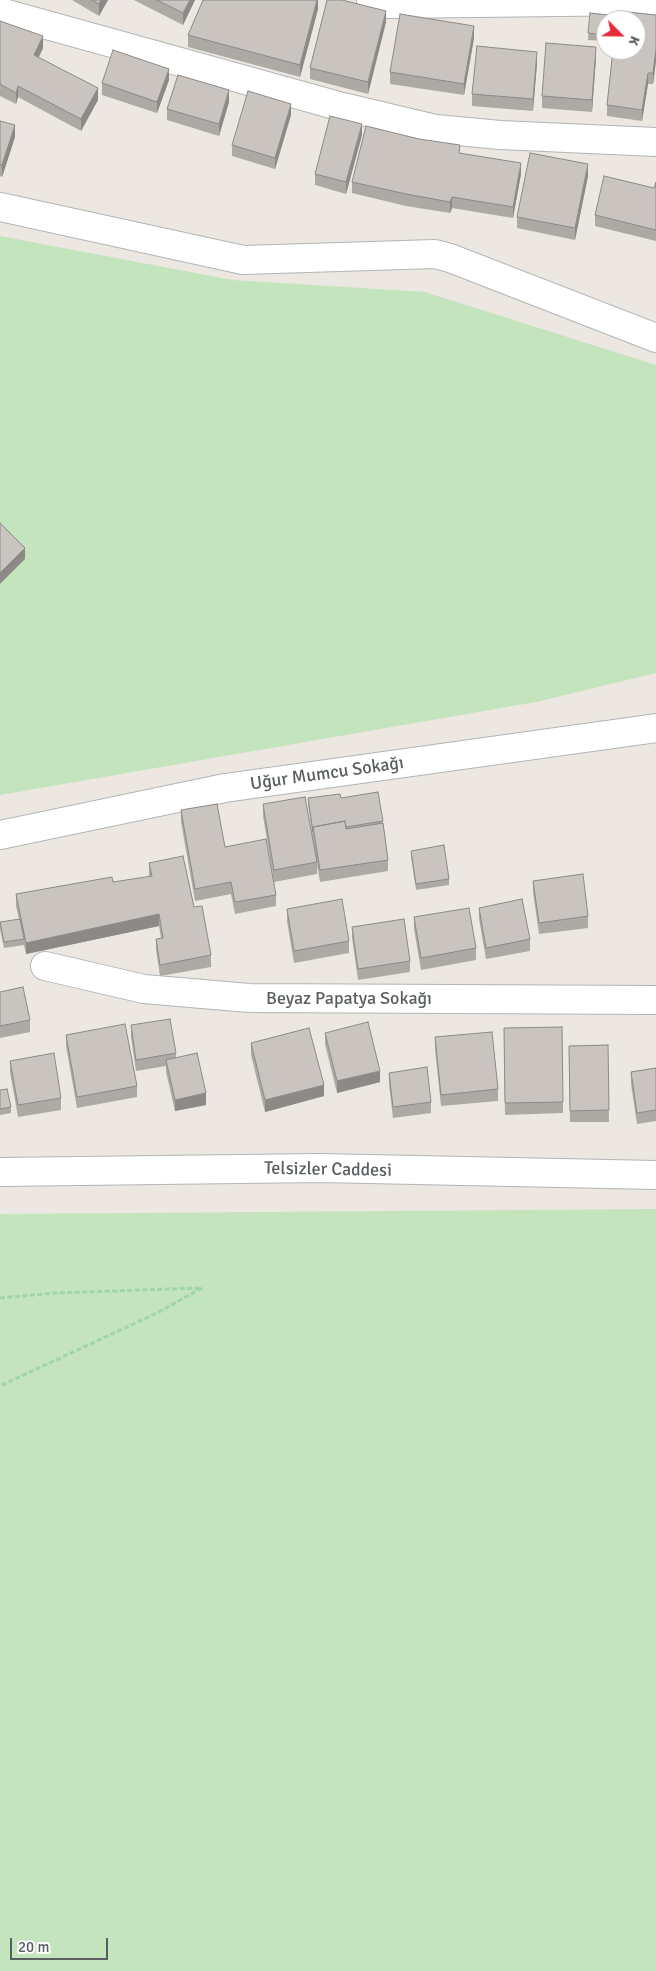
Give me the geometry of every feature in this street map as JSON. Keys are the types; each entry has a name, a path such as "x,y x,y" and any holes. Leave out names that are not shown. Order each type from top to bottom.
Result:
{"street":[{"path":"384,1 644,1 656,4"},
{"path":"0,12 335,105 436,129 500,135 656,142"},
{"path":"0,207 243,260 435,254 450,258 656,338"},
{"name":"Uğur Mumcu Sokağı","path":"0,835 225,788 656,728"},
{"name":"Beyaz Papatya Sokağı","path":"45,966 144,989 249,998 656,1000"},
{"name":"Telsizler Caddesi","path":"0,1172 320,1168 656,1175"}],"path":[{"path":"0,1298 55,1293 202,1288 157,1313 0,1386"}],"green space":[{"path":"0,236 232,280 425,292 656,365 656,673 536,702 0,795"},
{"path":"656,1209 656,1971 0,1971 0,1214"}],"building":[{"path":"92,0 101,0 99,4"},
{"path":"157,0 190,0 183,13"},
{"path":"203,0 317,0 300,65 188,35"},
{"path":"327,0 342,0 386,11 368,82 310,68"},
{"path":"590,13 596,14 596,34 588,33"},
{"path":"400,14 474,26 464,84 390,72"},
{"path":"646,14 656,15 656,49 653,73 648,73 642,110 607,105 612,60 646,60"},
{"path":"0,21 43,36 34,55 98,88 81,119 18,86 16,93 0,84"},
{"path":"546,43 596,47 592,100 542,96"},
{"path":"477,46 537,52 533,99 472,94"},
{"path":"113,50 169,69 157,102 102,83"},
{"path":"178,75 229,90 219,124 167,109"},
{"path":"248,91 291,104 275,158 232,145"},
{"path":"330,116 362,124 346,182 315,174"},
{"path":"0,121 15,125 2,165 0,165"},
{"path":"366,126 419,139 460,145 459,153 521,163 513,207 452,197 450,202 352,182"},
{"path":"530,153 588,164 575,228 517,217"},
{"path":"604,176 654,188 656,182 656,230 595,215"},
{"path":"0,523 25,548 0,573"},
{"path":"378,792 383,821 346,827 345,821 313,827 313,832 308,798 340,794 341,798"},
{"path":"305,797 317,862 274,870 263,804"},
{"path":"217,804 225,847 266,839 276,895 235,902 231,882 195,889 181,810"},
{"path":"345,821 346,829 383,823 388,860 320,870 313,827"},
{"path":"444,845 449,879 416,884 411,851"},
{"path":"183,856 194,907 202,906 211,955 160,965 156,939 163,938 159,914 26,943 16,894 112,877 113,882 152,876 149,863"},
{"path":"583,874 588,916 539,923 533,881"},
{"path":"342,899 349,941 294,951 287,909"},
{"path":"522,899 530,939 486,948 479,908"},
{"path":"469,908 476,948 421,958 414,917"},
{"path":"20,919 24,939 4,942 0,922"},
{"path":"404,919 410,961 358,969 352,927"},
{"path":"23,987 30,1020 0,1026 0,992"},
{"path":"170,1019 176,1053 136,1060 131,1025"},
{"path":"368,1022 380,1071 337,1081 325,1033"},
{"path":"125,1024 137,1086 77,1097 66,1035"},
{"path":"562,1027 563,1102 505,1103 504,1028"},
{"path":"309,1028 324,1085 265,1100 251,1043"},
{"path":"492,1032 498,1089 441,1095 435,1037"},
{"path":"608,1045 609,1110 570,1111 569,1046"},
{"path":"54,1053 61,1098 18,1105 10,1061"},
{"path":"197,1053 206,1093 175,1100 166,1060"},
{"path":"427,1067 431,1102 393,1107 389,1073"},
{"path":"656,1068 656,1110 637,1113 631,1072"},
{"path":"7,1089 11,1107 0,1109 0,1090"}]}
